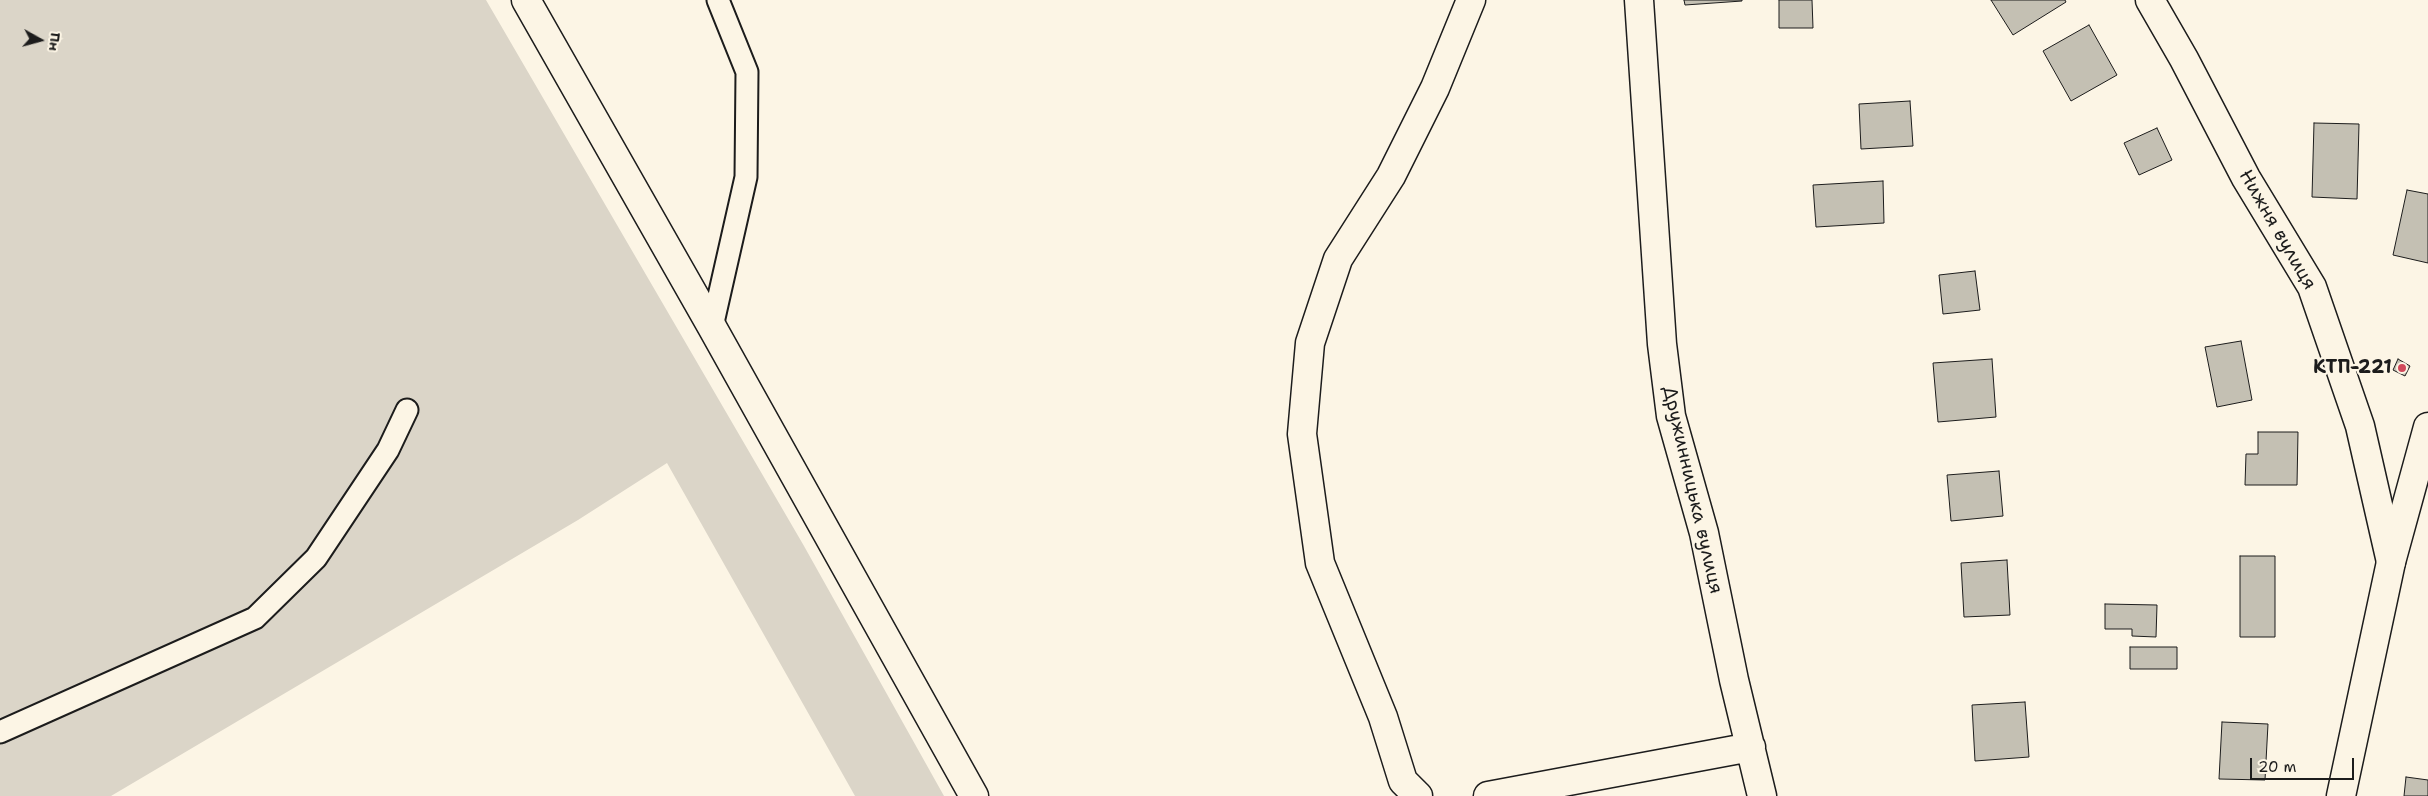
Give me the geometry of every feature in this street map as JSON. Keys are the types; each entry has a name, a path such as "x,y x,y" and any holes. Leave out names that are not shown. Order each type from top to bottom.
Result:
{"street":[{"path":"526,0 712,327 974,796"},
{"path":"1418,796 1403,781 1383,717 1320,563 1302,434 1310,342 1338,258 1395,168 1435,88 1471,0"},
{"name":"Дружинницька вулиця","path":"1639,0 1662,344 1671,416 1704,532 1762,796"},
{"name":"Нижня вулиця","path":"2150,0 2184,59 2246,178 2312,288 2360,426 2391,562"},
{"path":"2341,796 2391,562 2428,427"},
{"path":"1488,796 1750,748"}],"lane":[{"path":"712,327 746,177 747,72 718,0"},
{"path":"0,732 255,618 316,558 388,450 407,410"}],"shaded area":[{"path":"0,0 486,0 804,546 944,796 855,796 667,463 578,520 111,796 0,796"}],"building":[{"path":"1684,0 1742,0 1742,1 1685,5"},
{"path":"1779,0 1812,0 1813,28 1779,28"},
{"path":"1991,0 2065,0 2066,2 2013,35"},
{"path":"2089,25 2117,75 2071,101 2043,51"},
{"path":"1910,101 1913,146 1861,149 1859,104"},
{"path":"2314,123 2359,124 2357,199 2312,197"},
{"path":"2157,128 2172,160 2139,175 2124,143"},
{"path":"1883,181 1884,223 1816,227 1813,185"},
{"path":"2407,190 2428,194 2428,263 2393,255"},
{"path":"1975,271 1980,310 1943,314 1939,275"},
{"path":"2241,341 2252,400 2217,407 2205,347"},
{"path":"1992,359 1996,417 1938,422 1933,363"},
{"name":"КТП-221","path":"2398,359 2410,366 2405,376 2393,370"},
{"path":"2258,432 2298,432 2297,485 2245,485 2246,454 2258,454"},
{"path":"1999,471 2003,516 1951,521 1947,475"},
{"path":"2240,556 2275,556 2275,637 2240,637"},
{"path":"2007,560 2010,615 1964,617 1961,563"},
{"path":"2105,604 2157,605 2156,637 2132,636 2132,629 2105,629"},
{"path":"2130,647 2177,647 2177,669 2130,669"},
{"path":"2025,702 2029,757 1975,761 1972,705"},
{"path":"2222,722 2268,724 2265,780 2219,779"},
{"path":"2406,777 2428,780 2428,796 2404,796"}],"place":[{"name":"КТП-221","path":"2402,368"}]}
